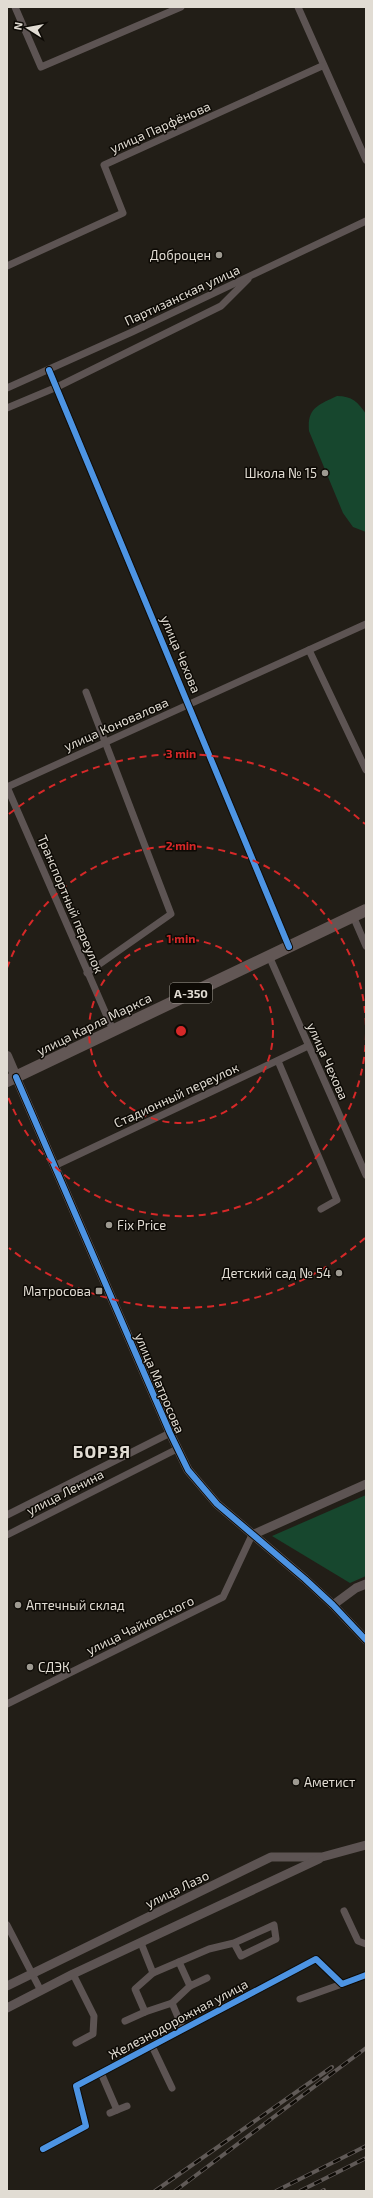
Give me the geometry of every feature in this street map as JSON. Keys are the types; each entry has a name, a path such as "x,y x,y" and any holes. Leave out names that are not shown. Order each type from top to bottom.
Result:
{"highway":[{"name":"улица Карла Маркса","path":"11,1079 366,910"}],"main road":[{"name":"улица Матросова","path":"7,1056 11,1079"}],"street":[{"path":"15,7 41,67 181,7"},
{"path":"298,7 322,66 366,160"},
{"name":"улица Парфёнова","path":"7,266 123,213 104,165 322,66"},
{"name":"Партизанская улица","path":"7,388 49,370 366,221"},
{"path":"7,408 57,387 221,306 253,275"},
{"name":"улица Чехова","path":"49,370 190,704 290,947"},
{"name":"улица Коновалова","path":"7,787 366,624"},
{"path":"309,650 366,770"},
{"path":"86,692 171,914 88,973"},
{"name":"Транспортный переулок","path":"7,787 113,1030"},
{"path":"353,916 366,946"},
{"name":"улица Чехова","path":"269,956 366,1175"},
{"name":"Стадионный переулок","path":"54,1166 308,1046"},
{"path":"278,1061 337,1200 320,1209"},
{"name":"улица Матросова","path":"11,1079 54,1166 177,1450 188,1470 204,1490 252,1536 333,1605 366,1640"},
{"name":"улица Ленина","path":"7,1515 170,1433"},
{"name":"улица Ленина","path":"7,1535 177,1450"},
{"path":"252,1536 366,1484"},
{"name":"улица Чайковского","path":"7,1704 223,1597 252,1536"},
{"path":"333,1605 356,1588 366,1584"},
{"name":"улица Лазо","path":"7,1986 272,1857 322,1857 366,1845"},
{"path":"7,2008 73,1974 322,1857"},
{"path":"344,1911 358,1941 366,1944"},
{"path":"7,1925 41,1991"},
{"path":"145,2012 135,1989 153,1973 209,1948 234,1944 274,1925 276,1939 241,1956 234,1944"},
{"path":"140,1943 153,1973"},
{"name":"Железнодорожная улица","path":"43,2149 86,2126 76,2086 316,1959 342,1984"},
{"path":"179,1962 190,1986"},
{"path":"73,1974 94,2016 93,2034 76,2043"},
{"path":"300,1999 366,1975"},
{"path":"125,2021 145,2012 172,2003 190,1986 207,1978"},
{"path":"172,2003 183,2029"},
{"name":"Железнодорожная улица","path":"152,2046 172,2088"},
{"name":"Железнодорожная улица","path":"101,2073 113,2112 127,2106"}],"green space":[{"path":"337,396 347,397 354,400 366,414 366,532 353,527 343,513 309,431 310,417 315,408"},
{"path":"366,1495 366,1576 350,1583 272,1536"}],"railway":[{"path":"175,2191 366,2048"},
{"path":"155,2191 332,2067"},
{"path":"276,2191 366,2146"},
{"path":"300,2191 366,2158"}],"cycle path":[{"path":"49,370 289,947"},
{"path":"16,1077 170,1433 188,1470 217,1504 305,1579 333,1605 366,1640"},
{"path":"43,2149 86,2126 76,2086 316,1959 342,1984 366,1975"}],"place":[{"name":"Доброцен","path":"219,255"},
{"name":"Школа № 15","path":"325,473"},
{"name":"Fix Price","path":"109,1225"},
{"name":"Детский сад № 54","path":"339,1273"},
{"name":"Матросова","path":"99,1291"},
{"name":"Аптечный склад","path":"18,1605"},
{"name":"СДЭК","path":"30,1667"},
{"name":"Аметист","path":"296,1782"}],"district":[{"name":"БОРЗЯ","path":"102,1451"}]}
